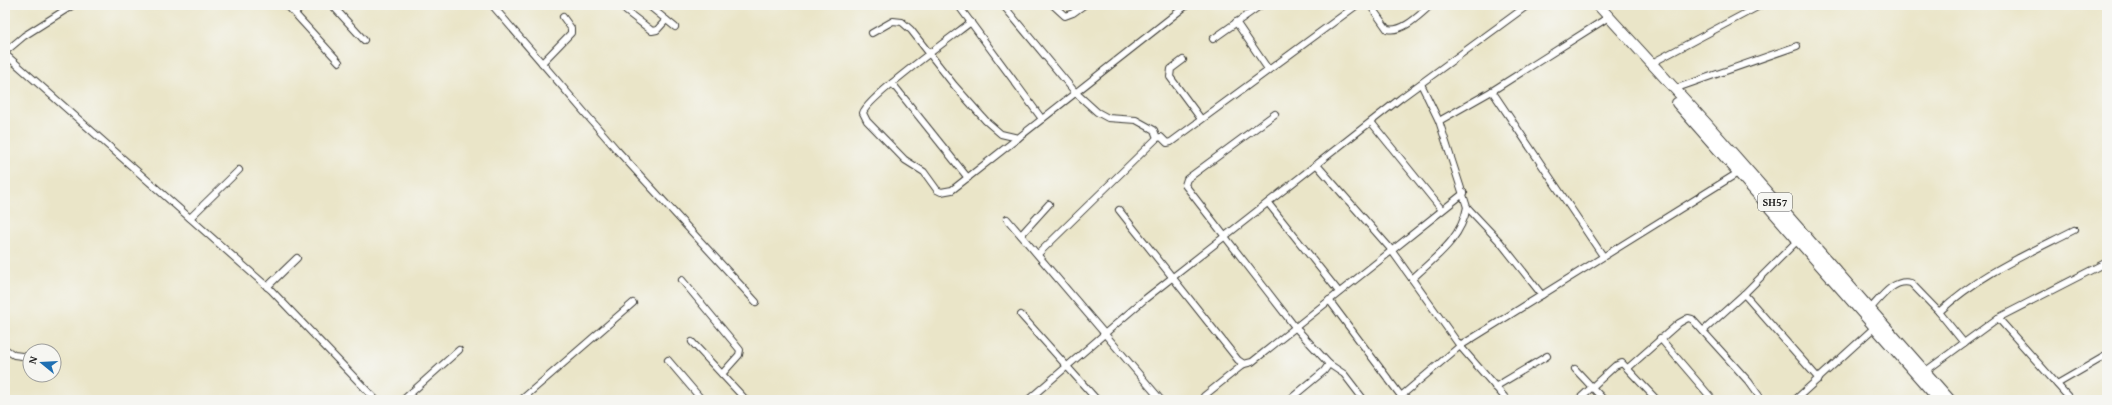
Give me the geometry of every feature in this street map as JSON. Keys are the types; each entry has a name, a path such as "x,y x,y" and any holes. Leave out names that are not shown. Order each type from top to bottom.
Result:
{"main road":[{"name":"SH57","path":"1590,5 1741,170 1921,374 1950,400"},
{"name":"SH57","path":"1602,6 1650,64 1674,89 1741,170"},
{"name":"SH57","path":"1801,238 1870,310 1877,325"},
{"name":"SH57","path":"1921,374 1934,398"}],"street":[{"path":"72,5 24,36 5,53 267,287 376,400"},
{"path":"287,5 339,62"},
{"path":"295,14 304,5"},
{"path":"332,5 364,40"},
{"path":"501,5 494,7 542,63 756,302"},
{"path":"648,5 675,27"},
{"path":"958,5 1042,119"},
{"path":"1003,5 1075,92 1102,115 1141,122 1154,130 1157,138"},
{"path":"1053,5 1065,16 1073,13 1084,5"},
{"path":"971,22 867,105 863,113 864,116 905,160 924,172 937,190 947,193 1187,5"},
{"path":"1213,39 1261,5"},
{"path":"1157,138 1171,142 1268,69 1357,5"},
{"path":"1370,5 1388,29 1394,31 1431,5"},
{"path":"1028,400 1173,277 1371,122 1528,5"},
{"path":"1650,64 1761,5"},
{"path":"626,11 652,30 657,30 666,20"},
{"path":"542,63 571,33 571,28 563,17"},
{"path":"1439,121 1492,91 1604,20"},
{"path":"872,34 893,21 902,22 911,30 986,121 1001,134 1018,138"},
{"path":"1236,22 1268,69"},
{"path":"1674,89 1797,46"},
{"path":"1182,60 1171,69 1170,77 1202,119"},
{"path":"892,84 968,178"},
{"path":"1412,279 1456,236 1465,219 1467,207 1464,193 1439,121 1421,84"},
{"path":"1492,91 1603,256"},
{"path":"1276,114 1186,179 1185,185 1295,327 1330,364 1344,374 1364,400"},
{"path":"1371,122 1442,210"},
{"path":"1038,254 1157,138"},
{"path":"1317,165 1391,250 1460,346 1507,400"},
{"path":"190,218 239,170"},
{"path":"1328,300 1402,398 1460,346 1741,170"},
{"path":"1203,400 1204,396 1244,364 1252,362 1464,193"},
{"path":"1268,203 1339,292"},
{"path":"1021,235 1049,204"},
{"path":"1467,207 1500,242 1542,295"},
{"path":"1119,210 1238,360 1244,364"},
{"path":"1007,219 1161,400"},
{"path":"1939,312 1958,294 1974,283 2074,230"},
{"path":"1703,331 1744,294 1801,238"},
{"path":"267,287 296,258"},
{"path":"1921,374 1998,318 2107,262"},
{"path":"682,280 740,350 739,354 722,374"},
{"path":"1870,310 1894,285 1906,282 1918,289 1964,343"},
{"path":"1744,294 1819,379"},
{"path":"521,400 633,303"},
{"path":"1021,315 1097,400"},
{"path":"1628,368 1660,338 1688,318 1692,319 1703,331 1749,382 1762,400"},
{"path":"1998,318 2071,400"},
{"path":"1795,400 1877,325"},
{"path":"1660,338 1713,400"},
{"path":"692,342 746,400"},
{"path":"5,349 14,355 22,356"},
{"path":"403,400 459,350"},
{"path":"2057,384 2107,355"},
{"path":"1495,387 1547,356"},
{"path":"668,360 702,400"},
{"path":"1289,400 1324,371 1330,364"},
{"path":"1578,400 1619,364 1625,364 1657,400"},
{"path":"1576,369 1604,400"}]}
